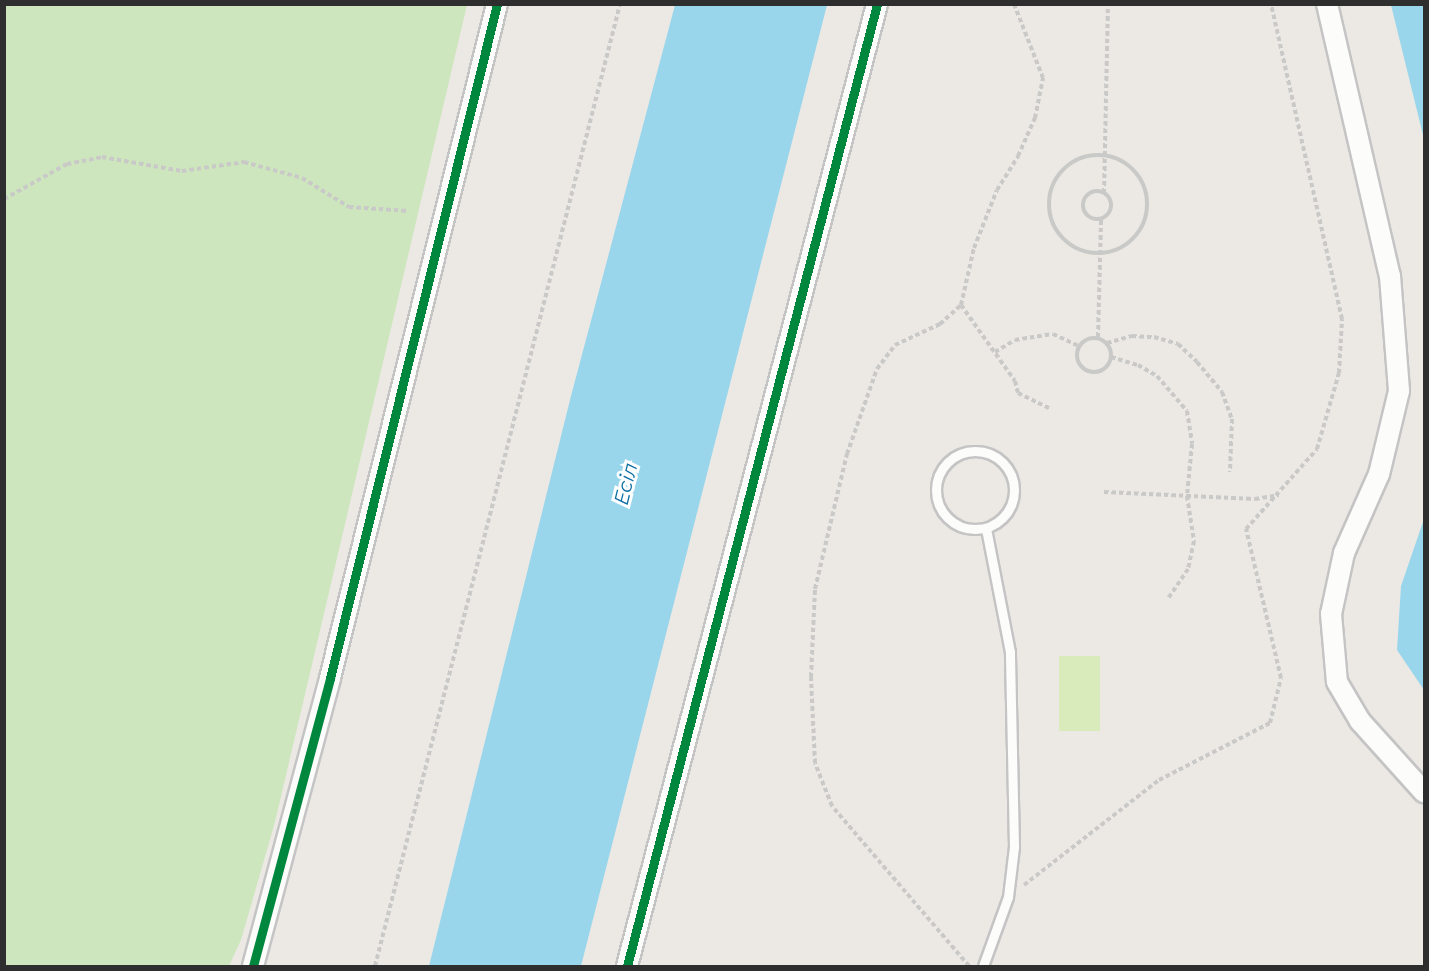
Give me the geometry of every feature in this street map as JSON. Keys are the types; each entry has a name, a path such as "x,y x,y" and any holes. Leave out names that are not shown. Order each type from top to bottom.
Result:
{"street":[{"path":"253,966 330,678 497,4"},
{"path":"627,966 877,4"},
{"path":"1327,4 1390,276 1399,391 1379,474 1344,553 1331,614 1337,682 1360,722 1425,792"}],"lane":[{"path":"976,450 997,457 1012,474 1014,496 1005,517 986,528 963,528 944,515 936,495 939,472 955,456 976,450"},
{"path":"983,966 1008,897 1014,847 1010,652 986,528"}],"path":[{"path":"375,966 620,4"},
{"path":"970,966 832,806 815,762 811,677 815,589 847,454 877,369 895,345 940,324 961,305 974,248 997,190 1018,156 1035,118 1043,78 1014,4"},
{"path":"1104,193 1088,193 1083,202 1084,211 1091,218 1101,219 1109,213 1111,203 1104,193 1108,4"},
{"path":"1008,897 1159,780 1270,723 1281,678 1246,529 1280,495 1317,448 1339,374 1342,319 1271,4"},
{"path":"1105,155 1134,169 1148,198 1147,214 1131,242 1100,254 1077,248 1058,233 1049,202 1056,179 1073,161 1105,155"},
{"path":"4,199 67,164 102,157 182,171 244,162 302,178 349,207 409,211"},
{"path":"1098,337 1101,219"},
{"path":"961,305 995,352 1018,393 1051,409"},
{"path":"995,352 1015,340 1053,334 1079,346"},
{"path":"1107,343 1132,336 1154,337 1178,344 1197,362 1222,392 1232,419 1230,472"},
{"path":"1098,337 1107,343 1111,357 1102,370 1091,372 1082,366 1077,357 1079,346 1087,339 1098,337"},
{"path":"1111,357 1138,365 1157,376 1187,411 1192,444 1187,496 1194,540 1188,569 1168,599"},
{"path":"1104,492 1255,499 1280,495"}],"green space":[{"path":"5,4 467,5 275,822 241,940 229,966 5,966"},
{"path":"1059,656 1100,656 1100,731 1059,731"}],"water":[{"name":"Есіл","path":"675,5 827,5 581,966 429,966 571,396"},
{"path":"1391,5 1424,5 1424,139"},
{"path":"1424,519 1424,690 1397,650 1401,586"}],"cycle path":[{"path":"253,966 330,678 497,4"},
{"path":"627,966 877,4"}]}
